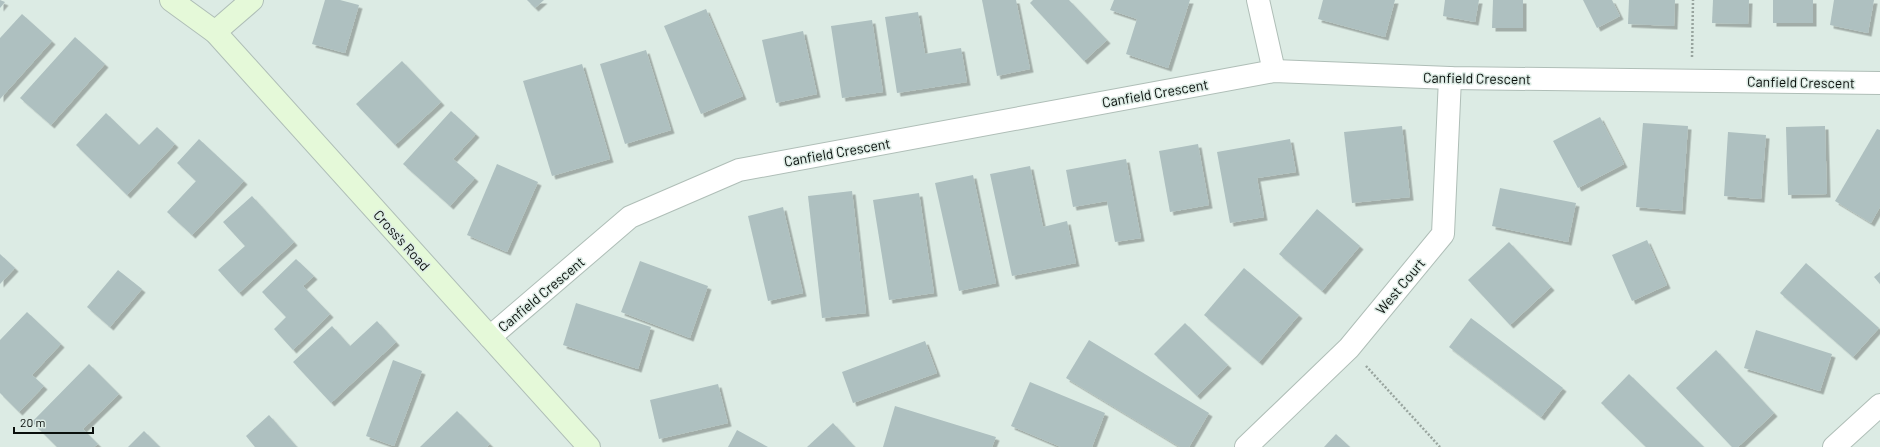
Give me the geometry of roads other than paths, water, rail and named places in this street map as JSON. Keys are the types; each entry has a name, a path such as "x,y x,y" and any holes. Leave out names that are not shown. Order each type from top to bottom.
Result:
{"street":[{"name":"Cross's Road","path":"171,0 215,32 589,447"},
{"path":"215,32 252,0"},
{"path":"1258,0 1274,71"},
{"name":"Canfield Crescent","path":"490,337 630,217 739,170 1274,71 1450,78 1880,83"},
{"name":"West Court","path":"1246,447 1349,348 1443,234 1450,78"},
{"path":"1834,447 1880,406"}]}
